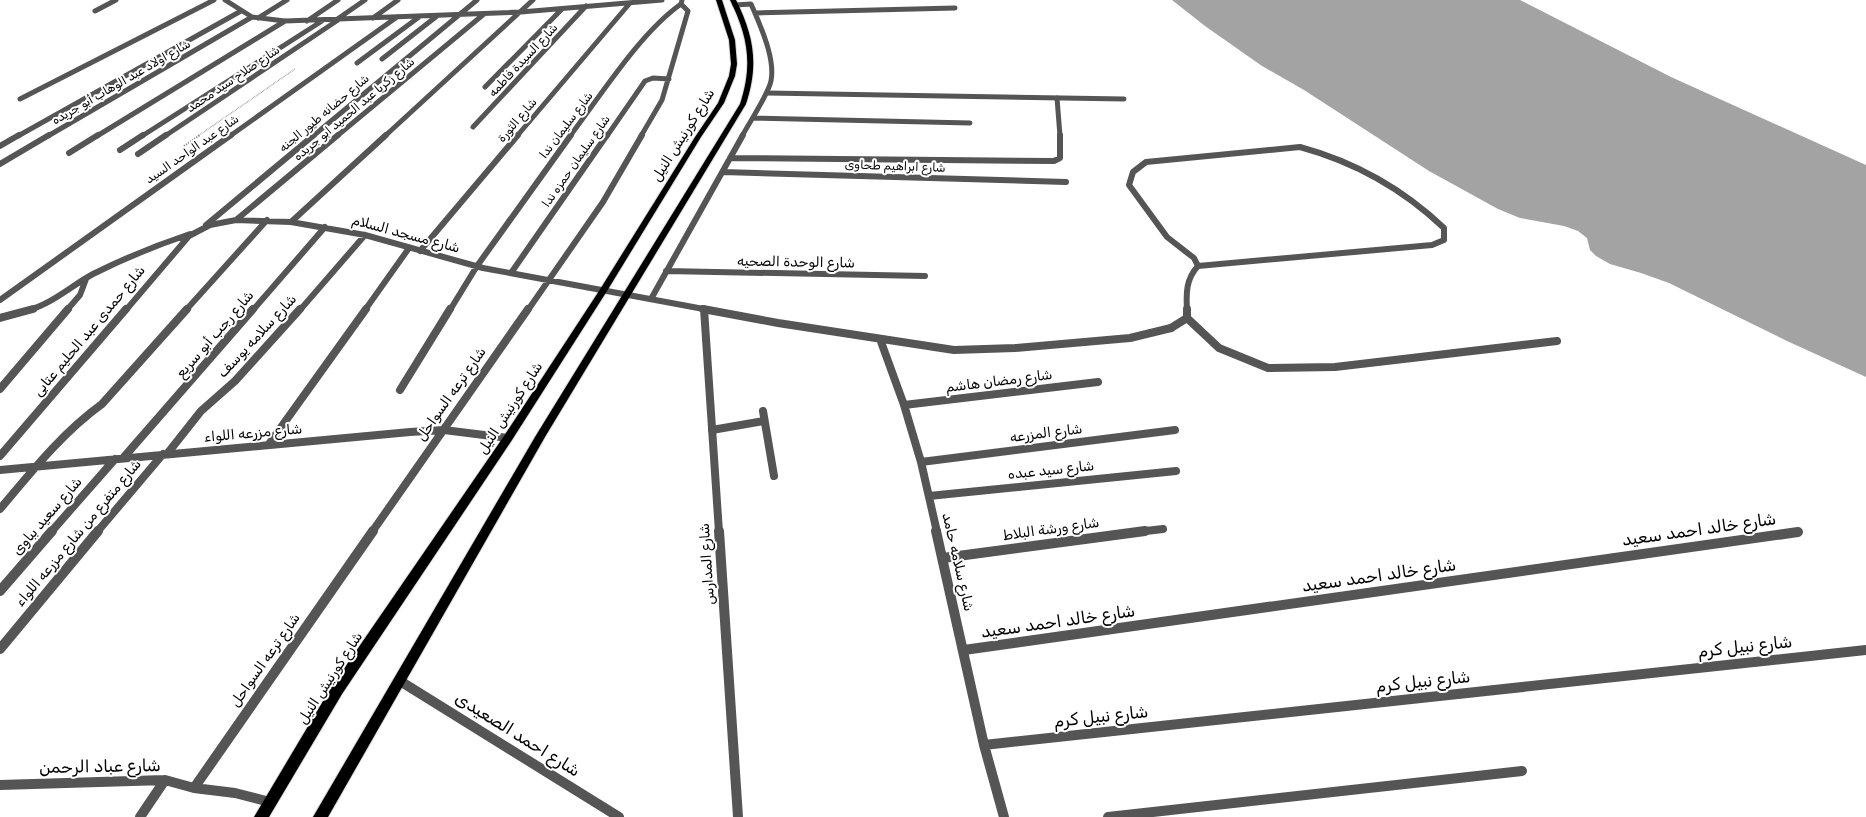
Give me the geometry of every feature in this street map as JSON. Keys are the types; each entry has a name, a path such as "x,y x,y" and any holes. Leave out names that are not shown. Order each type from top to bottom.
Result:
{"main road":[{"name":"شارع كورنيش النيل","path":"719,0 743,51"},
{"name":"شارع كورنيش النيل","path":"320,817 540,437 743,104 751,81 743,51 734,2"},
{"name":"شارع كورنيش النيل","path":"261,817 337,690 508,438 603,291 698,137 721,103 732,76 734,64 743,51"}],"street":[{"path":"94,11 116,0"},
{"path":"20,99 214,0"},
{"path":"226,0 241,11 255,18 323,21 521,12 662,0"},
{"name":"شارع اولاد عبد الوهاب أبو جريده","path":"0,164 288,0"},
{"path":"307,21 338,0"},
{"name":"شارع صلاح سيد محمد","path":"138,154 365,0"},
{"path":"373,18 398,0"},
{"name":"شارع حضانه طيور الجنه","path":"202,228 477,0"},
{"path":"291,222 533,0"},
{"path":"603,5 607,0"},
{"name":"شارع ترعه السواحل","path":"194,788 603,202 662,100 688,11 682,2"},
{"name":"شارع سليمان ندا","path":"400,390 478,266 569,138 634,52 667,14 682,2"},
{"path":"651,299 767,93 771,78 772,63 769,48 751,4 734,2"},
{"name":"شارع الثورة","path":"420,251 630,3"},
{"name":"شارع السيدة فاطمه","path":"473,128 586,6"},
{"path":"485,87 562,8"},
{"path":"755,13 955,8"},
{"path":"0,146 241,11"},
{"name":"شارع زكريا عبد الحميد ابو جريده","path":"236,220 484,14"},
{"path":"382,60 437,16"},
{"path":"357,63 419,17"},
{"name":"شارع عبد الواحد السيد","path":"0,300 397,18"},
{"path":"69,153 285,20"},
{"path":"120,150 323,21"},
{"name":"شارع سليمان حمزه ندا","path":"511,273 645,81 653,78 669,79"},
{"path":"767,93 1124,99"},
{"path":"730,158 1054,161 1060,158 1061,153 1057,98"},
{"path":"753,118 970,123"},
{"path":"1198,266 1194,258 1167,237 1129,184 1133,172 1146,162 1300,147 1326,154 1353,166 1426,210 1444,228 1444,240 1432,245 1198,266 1192,271 1186,284 1187,318 1218,348 1268,368 1335,367 1557,342"},
{"name":"شارع ابراهيم طحاوى","path":"723,172 1066,182"},
{"name":"شارع مسجد السلام","path":"202,228 236,220 267,220 325,227 365,235 420,251 511,273 627,296 651,299 778,323 925,346 973,350 1130,338 1171,328 1187,318"},
{"path":"0,509 84,416 102,404 267,220"},
{"name":"شارع رجب أبو سريع","path":"120,458 325,227"},
{"name":"شارع حمدى عبد الحليم عتابى","path":"0,456 159,270 194,233 202,228"},
{"path":"0,318 43,306 86,279 149,248 194,233"},
{"name":"شارع سلامه يوسف","path":"165,454 201,411 261,354 365,235"},
{"path":"269,444 409,248"},
{"name":"شارع الوحدة الصحيه","path":"666,271 925,276"},
{"path":"0,389 80,295 86,279"},
{"name":"شارع المدارس","path":"704,309 738,817"},
{"name":"شارع سلامه حامد","path":"880,338 904,405 921,462 984,745 1004,817"},
{"name":"شارع رمضان هاشم","path":"904,405 1098,382"},
{"path":"763,411 774,476"},
{"path":"712,430 764,422"},
{"name":"شارع مزرعه اللواء","path":"0,470 36,468 120,458 269,444 444,430 508,438"},
{"name":"شارع المزرعه","path":"921,462 1175,430"},
{"name":"شارع متفرع من شارع مزرعه اللواء","path":"0,649 165,454"},
{"name":"شارع سعيد بباوى","path":"0,592 120,458"},
{"name":"شارع سيد عبده","path":"929,496 1176,470"},
{"name":"شارع ورشة البلاط","path":"943,558 1163,529"},
{"name":"شارع خالد احمد سعيد","path":"964,650 1798,532"},
{"name":"شارع نبيل كرم","path":"984,745 1866,650"},
{"name":"شارع احمد الصعيدى","path":"400,681 619,817"},
{"path":"1108,817 1522,771"},
{"path":"140,817 165,780"},
{"name":"شارع عباد الرحمن","path":"0,785 165,780 194,788 235,792 270,802"}],"path":[{"path":"184,146 298,67"}],"shaded area":[{"path":"1172,0 1520,0 1671,77 1866,165 1866,377 1787,341 1669,283 1610,264 1596,256 1590,250 1587,238 1578,231 1564,226 1520,218 1498,209 1429,171 1304,90 1262,66 1205,26"}]}
